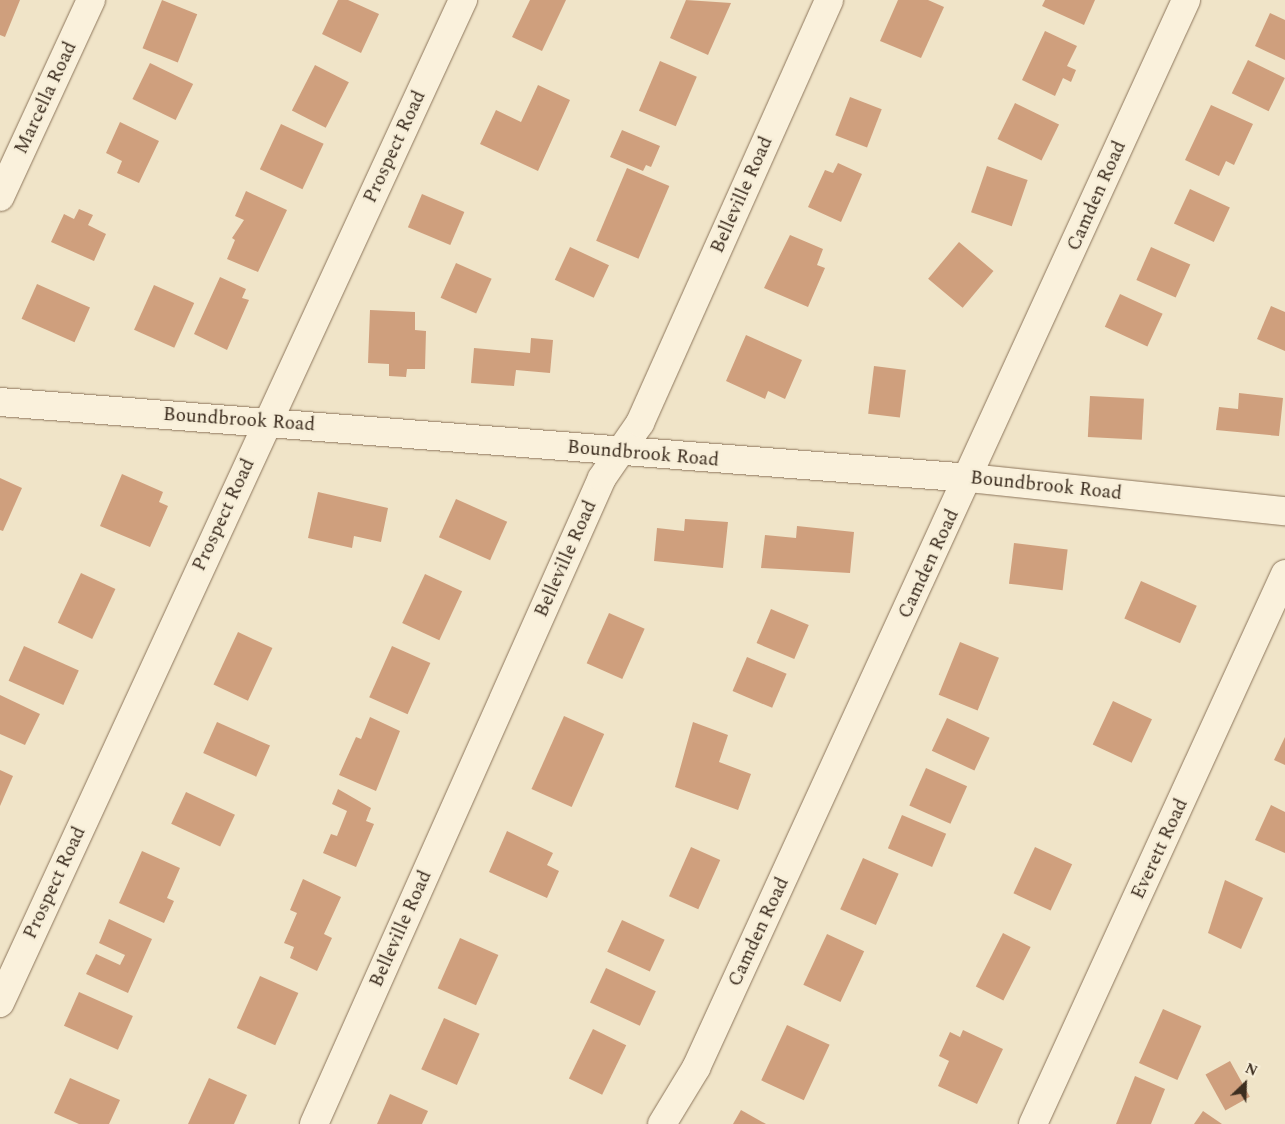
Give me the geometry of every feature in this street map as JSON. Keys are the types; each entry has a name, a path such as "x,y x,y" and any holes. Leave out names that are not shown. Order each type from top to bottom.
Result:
{"street":[{"name":"Marcella Road","path":"0,197 91,0"},
{"name":"Prospect Road","path":"0,1003 463,0"},
{"name":"Belleville Road","path":"314,1124 602,478 640,423 829,0"},
{"name":"Camden Road","path":"662,1124 696,1068 1186,0"},
{"name":"Boundbrook Road","path":"0,402 968,478 1285,511"},
{"name":"Everett Road","path":"1033,1124 1285,574"}],"building":[{"path":"0,0 20,0 5,37 0,35"},
{"path":"162,0 197,14 178,62 143,48"},
{"path":"338,0 348,0 379,14 361,53 322,34"},
{"path":"530,0 566,0 542,51 512,37"},
{"path":"686,0 731,3 708,55 670,38"},
{"path":"898,0 928,0 944,7 921,58 880,41"},
{"path":"1045,0 1095,0 1084,25 1042,6"},
{"path":"1270,13 1285,20 1285,60 1255,46"},
{"path":"1045,31 1077,46 1067,66 1076,70 1071,82 1063,78 1055,96 1022,80"},
{"path":"1248,60 1285,78 1269,111 1232,93"},
{"path":"660,61 697,77 676,126 639,111"},
{"path":"150,63 193,84 176,120 132,99"},
{"path":"315,65 349,82 326,128 292,110"},
{"path":"538,85 570,100 538,171 480,144 496,110 521,122"},
{"path":"850,97 882,109 867,147 835,135"},
{"path":"1015,103 1059,124 1042,160 997,139"},
{"path":"1211,105 1253,124 1234,165 1226,161 1219,176 1185,160"},
{"path":"120,122 159,141 139,183 117,173 122,161 106,153"},
{"path":"281,124 324,144 302,189 260,169"},
{"path":"622,130 660,146 651,167 646,165 643,171 610,157"},
{"path":"838,163 862,174 841,222 808,207 825,170 833,173"},
{"path":"987,166 1028,180 1012,226 971,212"},
{"path":"627,168 669,186 638,259 596,241"},
{"path":"1190,189 1230,208 1214,242 1174,223"},
{"path":"246,191 287,210 258,272 227,259 235,240 232,238 244,220 235,216"},
{"path":"422,194 464,212 450,245 408,227"},
{"path":"79,209 93,215 88,225 106,234 94,261 51,242 64,214 74,219"},
{"path":"790,235 823,249 817,265 825,268 808,307 764,288"},
{"path":"959,242 993,271 963,308 928,279"},
{"path":"570,247 609,265 594,298 555,280"},
{"path":"1151,247 1190,264 1176,297 1136,280"},
{"path":"456,263 492,279 476,314 441,298"},
{"path":"220,277 246,289 242,298 249,300 227,350 194,334"},
{"path":"37,284 90,308 75,342 22,319"},
{"path":"154,285 194,303 174,348 134,330"},
{"path":"1120,294 1163,314 1147,346 1105,327"},
{"path":"1271,306 1285,312 1285,351 1257,339"},
{"path":"370,310 415,312 415,330 426,331 425,369 407,369 406,377 389,376 389,364 368,363"},
{"path":"746,335 802,360 785,399 768,391 765,399 726,381"},
{"path":"531,338 553,340 550,373 516,370 514,386 471,383 474,348 530,353"},
{"path":"874,366 906,370 900,418 868,414"},
{"path":"1239,393 1283,398 1279,436 1216,430 1219,407 1238,409"},
{"path":"1090,396 1144,399 1142,440 1088,437"},
{"path":"122,474 163,492 159,502 168,506 150,547 100,526"},
{"path":"0,478 22,488 3,531 0,530"},
{"path":"318,492 388,508 381,542 354,536 352,548 308,538"},
{"path":"456,499 507,522 490,560 439,537"},
{"path":"685,519 728,522 723,568 654,561 657,528 684,531"},
{"path":"797,526 854,532 850,573 761,568 765,535 796,538"},
{"path":"1014,543 1068,550 1063,590 1009,584"},
{"path":"81,573 115,589 92,639 58,623"},
{"path":"425,574 462,591 439,640 402,623"},
{"path":"1141,581 1197,606 1180,643 1124,618"},
{"path":"771,609 809,625 794,659 757,643"},
{"path":"609,613 645,629 622,679 587,663"},
{"path":"238,632 272,648 248,701 213,685"},
{"path":"960,642 999,658 978,711 939,695"},
{"path":"24,646 79,670 63,705 9,681"},
{"path":"392,646 430,663 408,714 369,697"},
{"path":"747,657 787,674 772,708 733,691"},
{"path":"0,695 40,714 25,745 0,734"},
{"path":"1113,701 1152,719 1132,763 1093,745"},
{"path":"564,716 604,734 572,807 531,789"},
{"path":"370,717 400,731 376,791 339,775 356,737 361,739"},
{"path":"947,718 990,738 974,770 932,751"},
{"path":"217,722 270,746 256,777 203,753"},
{"path":"693,722 728,735 719,762 751,774 738,810 675,787"},
{"path":"1285,737 1285,765 1274,760"},
{"path":"926,768 967,786 950,824 909,805"},
{"path":"0,770 13,776 0,806"},
{"path":"338,789 371,808 366,821 374,824 356,867 323,853 331,834 337,836 347,811 332,804"},
{"path":"186,792 235,815 220,847 171,824"},
{"path":"1271,805 1285,812 1285,853 1255,840"},
{"path":"902,815 946,834 932,867 888,848"},
{"path":"507,831 553,853 547,865 559,871 547,898 489,872"},
{"path":"691,847 720,860 698,909 669,896"},
{"path":"1035,847 1072,864 1051,911 1013,893"},
{"path":"142,851 180,868 167,898 174,901 164,923 119,903"},
{"path":"863,858 899,874 876,925 840,909"},
{"path":"303,879 341,897 324,934 332,938 317,971 290,958 294,947 284,943 297,913 290,910"},
{"path":"1225,880 1263,898 1241,949 1208,933"},
{"path":"109,919 152,939 128,993 86,974 96,954 120,965 125,955 99,943"},
{"path":"622,920 665,940 650,972 607,952"},
{"path":"1003,933 1031,947 1003,1001 976,986"},
{"path":"827,934 864,951 840,1002 803,985"},
{"path":"460,938 498,955 476,1005 438,988"},
{"path":"606,968 656,991 640,1026 590,1002"},
{"path":"260,976 298,993 275,1045 237,1028"},
{"path":"79,992 133,1016 118,1050 64,1026"},
{"path":"1163,1009 1201,1026 1177,1080 1139,1063"},
{"path":"444,1018 480,1034 457,1085 421,1069"},
{"path":"787,1025 830,1045 804,1100 761,1080"},
{"path":"593,1029 626,1045 602,1095 569,1078"},
{"path":"963,1030 1003,1049 977,1104 938,1086 949,1061 939,1056 950,1032 960,1037"},
{"path":"1230,1061 1250,1097 1225,1110 1206,1075"},
{"path":"1135,1076 1165,1089 1151,1124 1116,1124"},
{"path":"70,1078 120,1100 109,1124 79,1124 54,1113"},
{"path":"209,1078 247,1095 234,1124 188,1124"},
{"path":"390,1094 428,1111 422,1124 377,1124"},
{"path":"741,1110 766,1124 733,1124"},
{"path":"1203,1111 1222,1124 1194,1124"}]}
